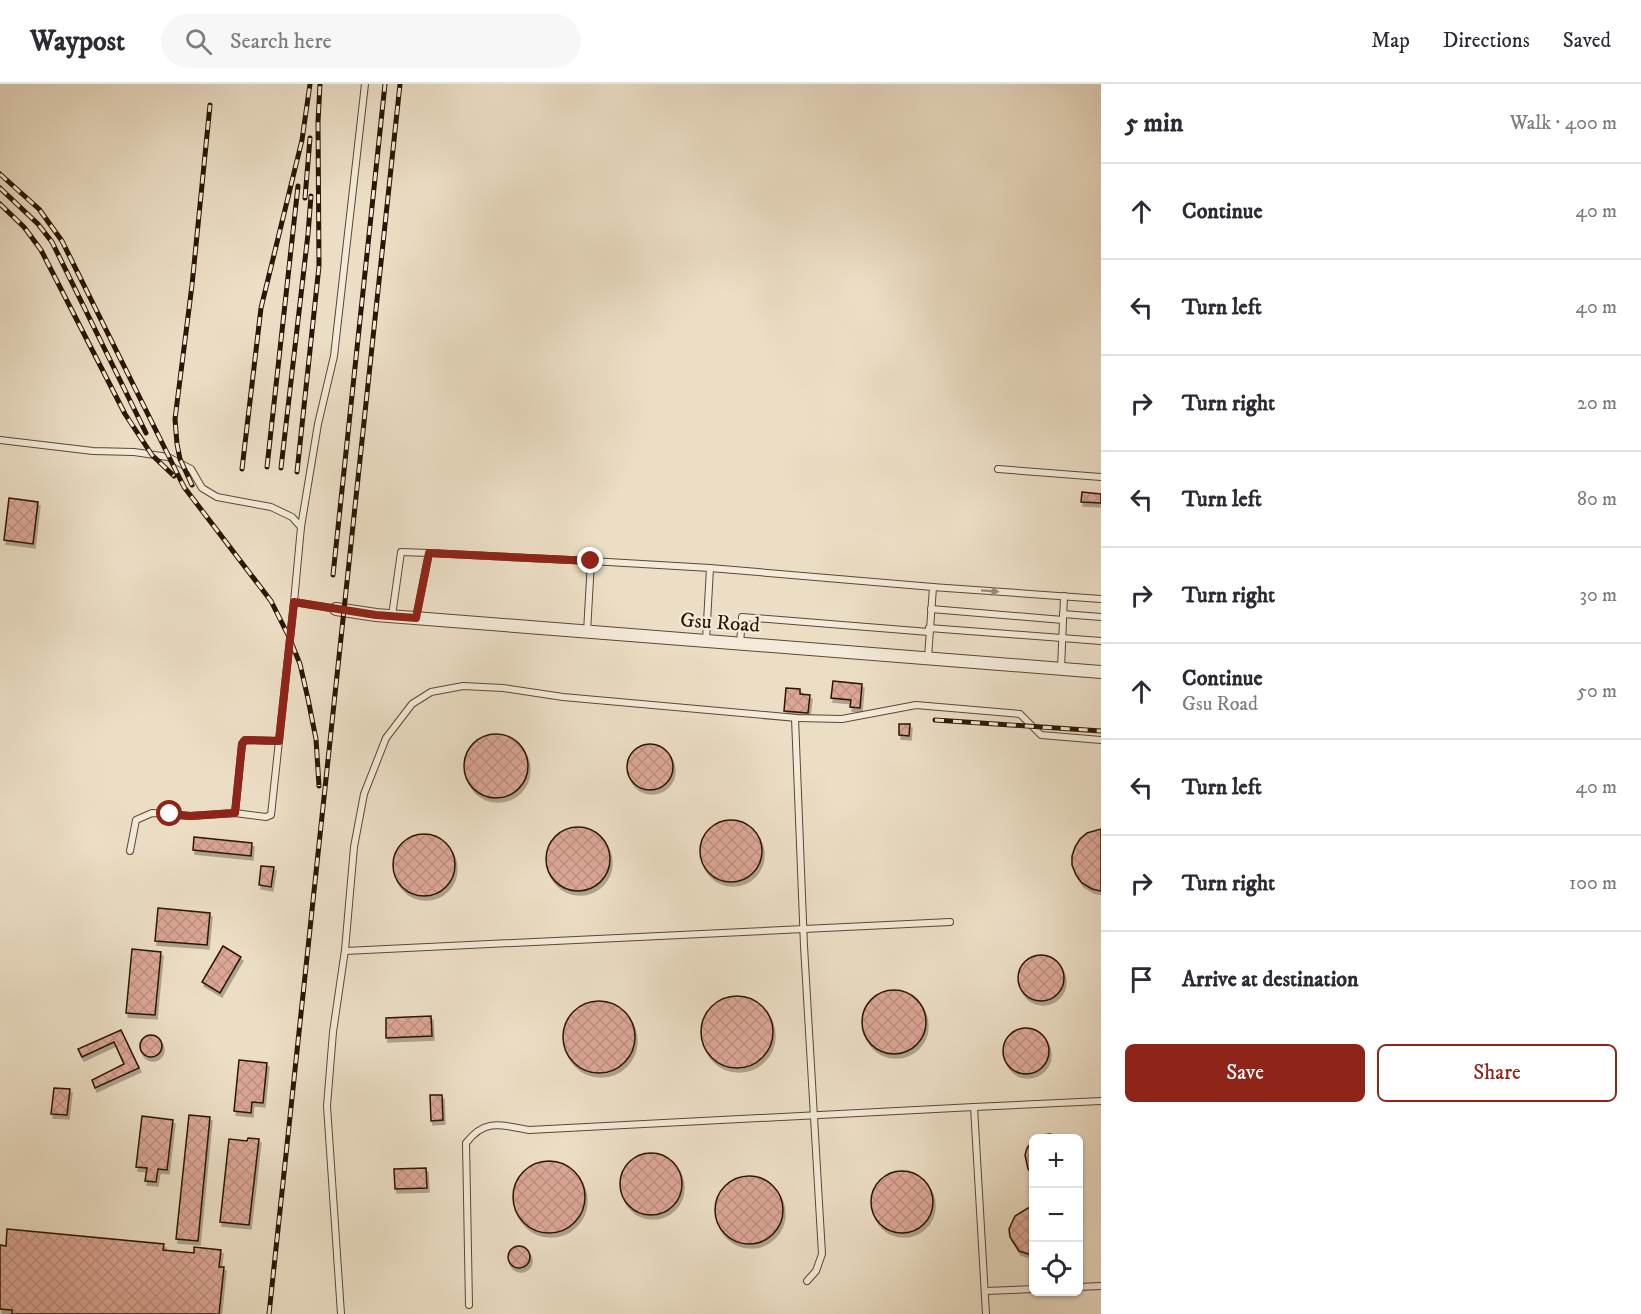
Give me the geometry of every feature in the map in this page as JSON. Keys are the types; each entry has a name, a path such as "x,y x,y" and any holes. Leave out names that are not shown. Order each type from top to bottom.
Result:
{"street":[{"name":"Gsu Road","path":"336,609 416,618 1101,672"}],"lane":[{"path":"130,851 136,820 152,813 190,816 235,813 266,817 272,815 301,527 318,424 334,356 365,84"},
{"path":"0,440 168,457 191,469 202,488 217,497 271,507 292,517 301,527"},
{"path":"998,469 1101,477"},
{"path":"392,616 401,552 710,568 1101,599"},
{"path":"416,618 429,553"},
{"path":"587,632 591,561"},
{"path":"705,641 710,568"},
{"path":"928,658 932,586"},
{"path":"1061,669 1064,596"},
{"path":"294,602 336,609"},
{"path":"931,609 1101,617"},
{"path":"740,644 742,617 1101,641"},
{"path":"341,1314 327,1106 333,1032 345,951 354,847 364,794 386,738 412,704 431,692 463,686 503,688 563,697 795,718 843,719 916,705 1020,714 1041,735 1101,740"},
{"path":"795,718 822,1254 816,1271 807,1281"},
{"path":"235,813 242,744 245,740 279,741"},
{"path":"345,951 950,922"},
{"path":"469,1305 466,1143 474,1132 491,1124 529,1130 1101,1101"},
{"path":"974,1107 986,1314"},
{"path":"1083,1287 1101,1286"},
{"path":"985,1291 1029,1289"}],"building":[{"path":"1082,492 1101,494 1101,503 1081,502"},
{"path":"9,498 38,502 33,544 4,540"},
{"path":"833,681 862,684 860,708 850,707 851,700 831,698"},
{"path":"786,688 800,689 800,694 810,695 808,713 784,711"},
{"path":"899,724 910,724 909,736 899,735"},
{"path":"496,734 514,740 522,748 528,766 522,784 514,792 496,798 478,792 470,784 464,766 470,748 478,740"},
{"path":"650,744 666,751 673,767 666,783 650,790 634,783 627,767 634,751"},
{"path":"731,820 743,822 753,829 760,839 762,851 760,863 753,873 743,880 731,882 719,880 709,873 702,863 700,851 702,839 709,829 719,822"},
{"path":"578,827 596,833 604,841 610,859 604,877 596,885 578,891 560,885 552,877 546,859 552,841 560,833"},
{"path":"1101,829 1101,891 1082,883 1072,865 1072,856 1080,839 1087,833"},
{"path":"424,834 446,843 455,865 446,887 424,896 402,887 393,865 402,843"},
{"path":"194,837 252,843 251,856 193,850"},
{"path":"261,866 274,867 271,887 259,885"},
{"path":"158,908 210,913 207,945 155,941"},
{"path":"223,946 241,957 220,993 202,982"},
{"path":"132,949 161,952 155,1015 126,1013"},
{"path":"1041,955 1057,962 1064,978 1057,994 1041,1001 1025,994 1018,978 1025,962"},
{"path":"894,990 912,996 920,1004 926,1022 920,1040 912,1048 894,1054 876,1048 868,1040 862,1022 868,1004 876,996"},
{"path":"730,996 744,996 763,1006 773,1025 773,1039 763,1058 744,1068 730,1068 711,1058 701,1039 701,1025 711,1006"},
{"path":"606,1001 625,1011 633,1023 635,1037 633,1051 625,1063 613,1071 592,1073 573,1063 565,1051 563,1030 573,1011 585,1003"},
{"path":"431,1016 432,1036 386,1038 386,1018"},
{"path":"1026,1028 1042,1035 1049,1051 1042,1067 1026,1074 1010,1067 1003,1051 1010,1035"},
{"path":"121,1030 139,1068 95,1088 92,1080 124,1064 114,1042 82,1057 78,1049"},
{"path":"151,1035 159,1038 162,1046 159,1054 151,1057 143,1054 140,1046 143,1038"},
{"path":"239,1060 267,1063 263,1103 252,1102 251,1113 234,1111"},
{"path":"54,1088 70,1089 67,1115 51,1114"},
{"path":"430,1095 442,1095 443,1120 431,1121"},
{"path":"189,1115 210,1117 198,1241 176,1239"},
{"path":"142,1116 173,1120 167,1170 158,1169 156,1182 145,1181 147,1168 136,1167"},
{"path":"248,1138 259,1139 249,1225 220,1222 229,1139 247,1141"},
{"path":"1029,1145 1029,1170 1025,1155"},
{"path":"645,1153 657,1153 673,1162 680,1172 682,1184 680,1196 673,1206 657,1215 645,1215 634,1210 625,1201 620,1190 620,1178 625,1167 634,1158"},
{"path":"549,1161 569,1167 579,1177 585,1197 579,1217 569,1227 549,1233 529,1227 519,1217 513,1197 519,1177 529,1167"},
{"path":"426,1168 427,1188 395,1189 394,1169"},
{"path":"896,1171 908,1171 924,1180 931,1190 933,1202 931,1214 924,1224 908,1233 896,1233 885,1228 876,1219 871,1208 871,1196 876,1185 885,1176"},
{"path":"749,1176 762,1179 773,1186 780,1197 783,1210 780,1223 773,1234 762,1241 749,1244 736,1241 725,1234 718,1223 715,1210 718,1197 725,1186 736,1179"},
{"path":"1029,1208 1029,1254 1019,1251 1010,1237 1009,1229 1015,1216"},
{"path":"7,1229 164,1244 163,1250 194,1253 194,1247 221,1250 219,1267 224,1267 219,1314 12,1314 12,1310 0,1309 0,1245 6,1246"},
{"path":"519,1246 527,1249 530,1257 527,1265 519,1268 511,1265 508,1257 511,1249"}],"railway":[{"path":"242,469 261,308 302,140 310,84"},
{"path":"297,472 319,266 320,84"},
{"path":"333,575 385,84"},
{"path":"269,1314 400,84"},
{"path":"192,485 180,459 175,419 192,285 210,105"},
{"path":"305,198 310,138"},
{"path":"0,174 39,209 62,241 184,487 271,601 300,664 316,739 319,786"},
{"path":"267,467 298,186"},
{"path":"0,188 38,224 52,242 146,433"},
{"path":"281,468 311,196"},
{"path":"0,204 24,227 41,250 125,414 152,455 174,476"},
{"path":"935,720 1101,731"}],"route":[{"path":"170,814 190,816 235,813 242,744 245,740 279,741 294,602 376,615 416,618 429,553 591,561"}]}
